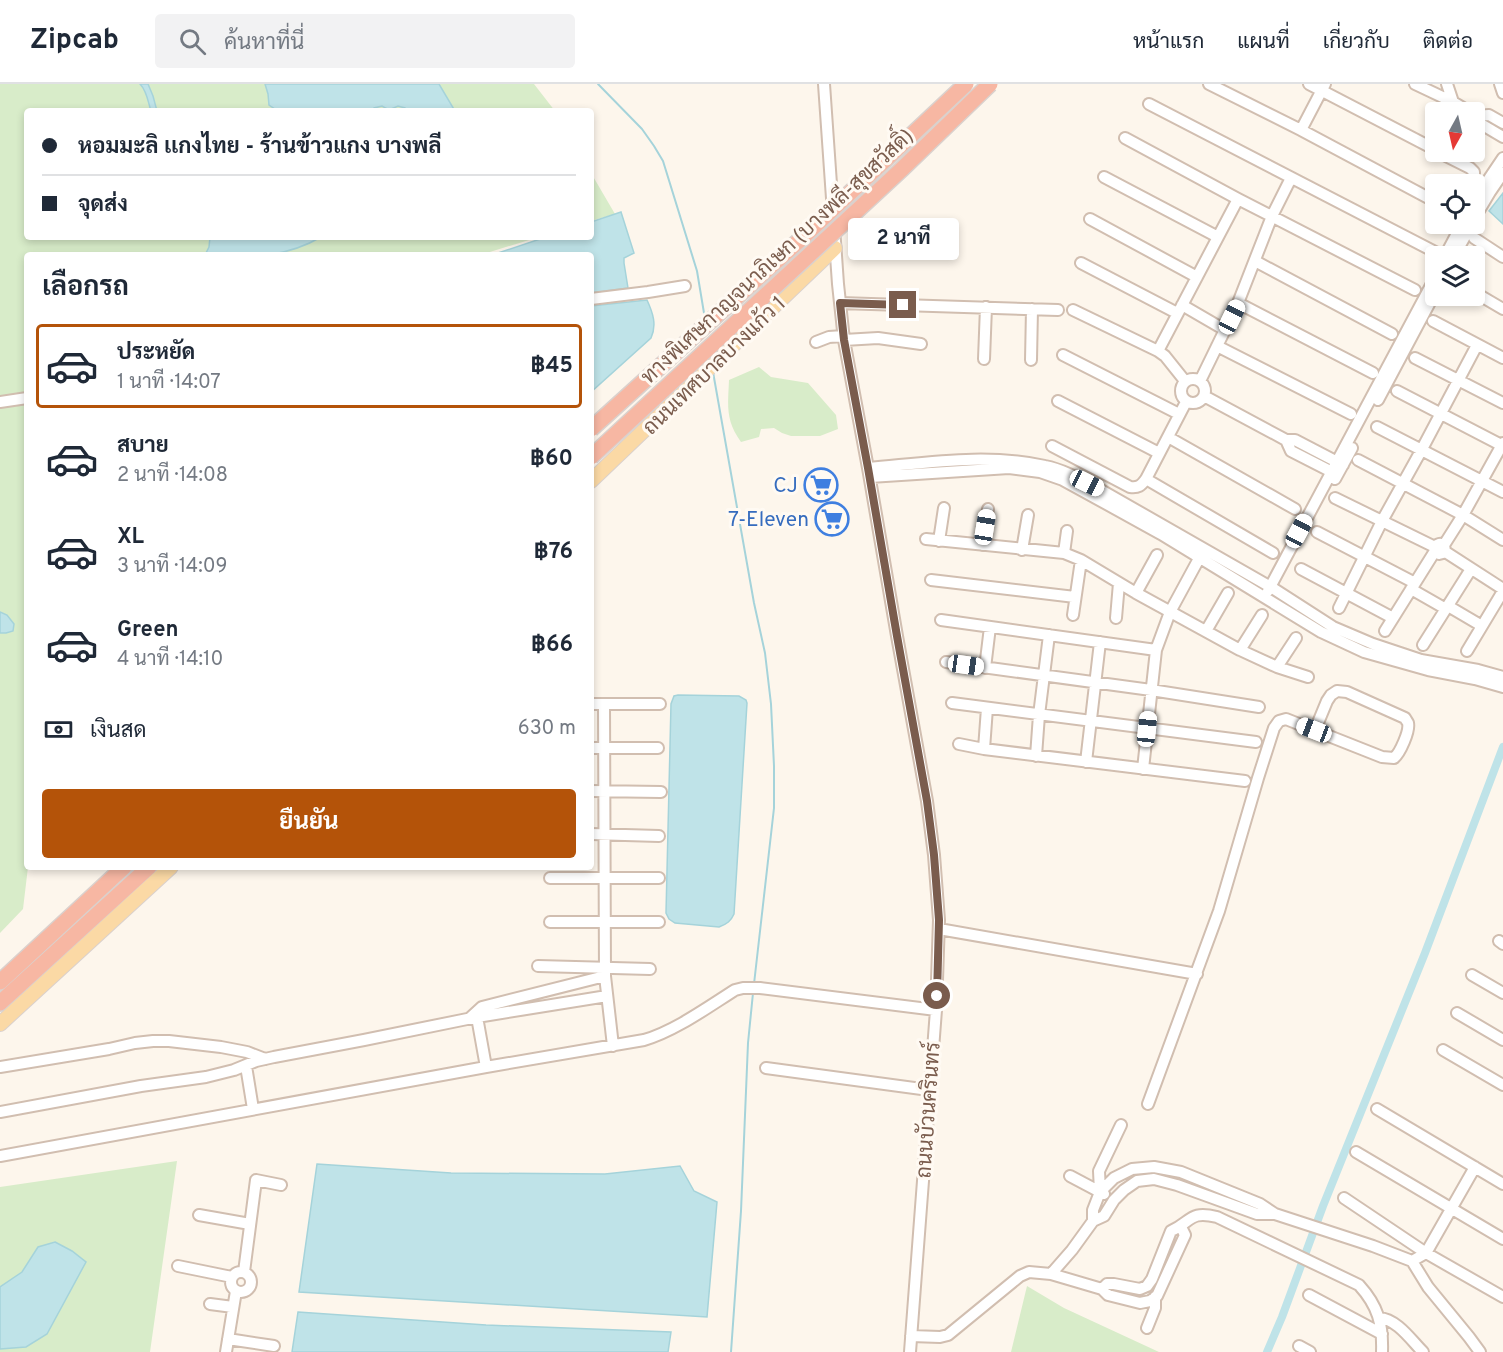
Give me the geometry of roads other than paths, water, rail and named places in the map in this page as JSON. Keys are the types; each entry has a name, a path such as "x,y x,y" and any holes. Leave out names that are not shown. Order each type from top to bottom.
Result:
{"highway":[{"name":"ทางพิเศษกาญจนาภิเษก (บางพลี-สุขสวัสดิ์)","path":"594,426 785,254 966,84"},
{"name":"ทางพิเศษกาญจนาภิเษก (บางพลี-สุขสวัสดิ์)","path":"594,454 902,169 990,84"},
{"path":"0,982 121,870"},
{"path":"0,1003 146,870"}],"main road":[{"name":"ถนนเทศบาลบางแก้ว 1","path":"594,478 835,248"},
{"path":"0,1024 168,870"}],"street":[{"name":"ถนนบัวนครินทร์","path":"824,84 835,248 844,338 927,801 934,855 939,928 936,1010 910,1352"},
{"path":"1209,84 1425,196"},
{"path":"1309,84 1323,87 1425,144"},
{"path":"1415,84 1453,102"},
{"path":"1447,84 1453,102"},
{"path":"1500,84 1503,93"},
{"path":"1301,130 1323,87"},
{"path":"1149,104 1425,247"},
{"path":"1485,115 1503,123"},
{"path":"1485,126 1503,137"},
{"path":"1125,138 1415,291"},
{"path":"1485,185 1503,158"},
{"path":"1458,162 1470,168 1474,174"},
{"path":"1485,200 1503,173"},
{"path":"1104,177 1218,237"},
{"path":"1200,381 1226,330 1272,216 1291,178"},
{"path":"1158,351 1238,199"},
{"path":"1090,219 1197,277"},
{"path":"1474,238 1503,257"},
{"path":"1255,261 1401,337"},
{"path":"1081,263 1226,330"},
{"path":"594,299 684,286"},
{"path":"1266,599 1337,468 1401,337 1425,295"},
{"path":"1485,298 1503,309"},
{"path":"840,303 1058,310"},
{"path":"1238,303 1372,373"},
{"path":"1401,337 1425,305"},
{"path":"984,359 986,308"},
{"path":"1031,360 1032,309"},
{"path":"1073,310 1158,351 1165,356 1185,381"},
{"path":"1433,321 1503,358"},
{"path":"816,342 829,337 878,338 921,344"},
{"path":"1339,608 1364,556 1477,345"},
{"path":"1217,346 1351,414"},
{"path":"1063,355 1179,414"},
{"path":"1415,358 1503,403"},
{"path":"1193,379 1200,381 1204,387 1202,399 1193,404 1182,398 1180,389 1185,381 1193,379"},
{"path":"1385,631 1413,586 1463,515 1503,445 1397,391"},
{"path":"1204,396 1286,440 1291,451 1337,468"},
{"path":"0,402 24,398"},
{"path":"1058,401 1159,453"},
{"path":"1052,446 1136,488 1146,479 1186,402"},
{"path":"1377,426 1503,492"},
{"path":"1168,437 1295,509"},
{"path":"594,449 610,452 628,447"},
{"path":"1358,460 1463,515 1503,540"},
{"path":"869,472 1009,468 1040,472 1063,480 1161,534 1272,588 1366,647 1503,677"},
{"path":"1146,479 1273,553"},
{"path":"1335,498 1439,549 1502,587 1467,651"},
{"path":"939,541 944,508"},
{"path":"982,545 988,509"},
{"path":"1022,550 1028,515"},
{"path":"1064,554 1067,531"},
{"path":"1317,532 1364,556 1447,608 1482,626"},
{"path":"926,540 1064,554 1080,560 1240,650 1277,667 1308,677"},
{"path":"1202,553 1266,599 1321,632 1428,670 1475,678 1503,687"},
{"path":"1143,769 1156,650 1170,612 1202,553"},
{"path":"1136,593 1158,555"},
{"path":"1073,615 1080,560"},
{"path":"1301,569 1393,618"},
{"path":"1423,645 1471,569"},
{"path":"931,580 1075,597"},
{"path":"1116,618 1119,583"},
{"path":"1206,631 1228,593"},
{"path":"1240,650 1262,615"},
{"path":"941,620 1156,650"},
{"path":"985,668 990,627"},
{"path":"1036,756 1049,635"},
{"path":"1277,667 1296,638"},
{"path":"1086,762 1100,642"},
{"path":"946,662 1259,706"},
{"path":"1148,1104 1219,911 1274,728 1279,721 1286,719 1382,757 1394,758 1400,751 1408,722 1405,718 1347,692 1337,691 1327,701 1314,730"},
{"path":"952,703 1256,742"},
{"path":"594,704 660,704"},
{"path":"604,704 605,971 613,1046"},
{"path":"984,749 987,708"},
{"path":"959,744 1036,756 1245,781"},
{"path":"594,748 658,748"},
{"path":"594,791 661,792"},
{"path":"594,834 659,836"},
{"path":"550,878 659,878"},
{"path":"550,922 659,922"},
{"path":"939,928 1197,974"},
{"path":"538,966 605,971 650,969"},
{"path":"473,1018 482,1007 605,971"},
{"path":"1472,975 1503,993"},
{"path":"0,1156 656,1037 735,990 749,987 936,1010"},
{"path":"0,1112 141,1086 206,1077 265,1059 473,1018 607,996"},
{"path":"1457,1013 1503,1040"},
{"path":"473,1018 486,1067"},
{"path":"0,1067 153,1041 221,1047 248,1052 265,1059"},
{"path":"1443,1050 1503,1085"},
{"path":"246,1066 253,1109"},
{"path":"766,1068 929,1090"},
{"path":"1377,1109 1503,1184"},
{"path":"1100,1192 1099,1171 1120,1125"},
{"path":"1356,1152 1503,1239"},
{"path":"1093,1221 1093,1210 1100,1192 1114,1178 1132,1169 1154,1167 1181,1172 1260,1204 1275,1214"},
{"path":"1412,1261 1426,1253 1475,1167"},
{"path":"1177,1185 1181,1172"},
{"path":"1070,1176 1114,1200"},
{"path":"1051,1274 1093,1221 1104,1216 1114,1200 1124,1190 1137,1182 1154,1179 1257,1214 1275,1214 1299,1221 1412,1261 1428,1287 1479,1352"},
{"path":"244,1272 256,1180 281,1185"},
{"path":"1344,1198 1426,1253 1503,1297"},
{"path":"1102,1289 1107,1284 1140,1289 1147,1286 1171,1231 1181,1227 1189,1218 1206,1214 1217,1217 1359,1285 1379,1318 1382,1352"},
{"path":"199,1215 250,1224"},
{"path":"911,1336 948,1335 1020,1276 1029,1272 1051,1274 1102,1289 1108,1295 1129,1301 1140,1303 1150,1301 1157,1296 1185,1235 1181,1227"},
{"path":"178,1266 232,1277"},
{"path":"244,1272 250,1276 251,1286 246,1292 239,1293 233,1289 232,1277 244,1272"},
{"path":"1129,1301 1132,1287"},
{"path":"226,1352 236,1291"},
{"path":"1309,1295 1382,1334"},
{"path":"1147,1328 1154,1313 1155,1297"},
{"path":"210,1304 234,1307"},
{"path":"1379,1318 1388,1319 1395,1324 1423,1352"},
{"path":"228,1339 274,1346"},
{"path":"1299,1346 1310,1352"}],"water":[{"path":"140,84 148,84 156,108 150,108"},
{"path":"265,84 439,84 453,108 398,106 386,108 382,106 374,108 274,108 269,105"},
{"path":"1503,193 1503,224 1489,211"},
{"path":"621,212 634,253 624,258 628,288 594,293 594,252 501,252 537,240 594,240 594,221"},
{"path":"210,240 315,240 283,252 206,252"},
{"path":"647,300 654,319 654,328 651,338 594,389 594,306"},
{"path":"0,612 7,615 14,624 13,631 0,633"},
{"path":"674,696 739,696 747,703 734,914 732,919 719,927 675,923 666,913 671,704"},
{"path":"317,1164 451,1173 605,1174 680,1166 694,1191 717,1202 707,1317 299,1292"},
{"path":"55,1242 86,1262 47,1334 26,1347 0,1349 0,1287 22,1272 38,1247"},
{"path":"298,1312 486,1325 671,1332 668,1352 292,1352"}],"waterway":[{"path":"598,84 642,129 663,161 697,271 705,319"},
{"path":"713,372 765,653 771,704 774,808 754,984"},
{"path":"1267,1352 1425,953 1503,747"},
{"path":"731,1352 741,1211 748,1043 753,993"}],"place":[{"name":"CJ","path":"821,485"},
{"name":"7-Eleven","path":"832,519"}]}
